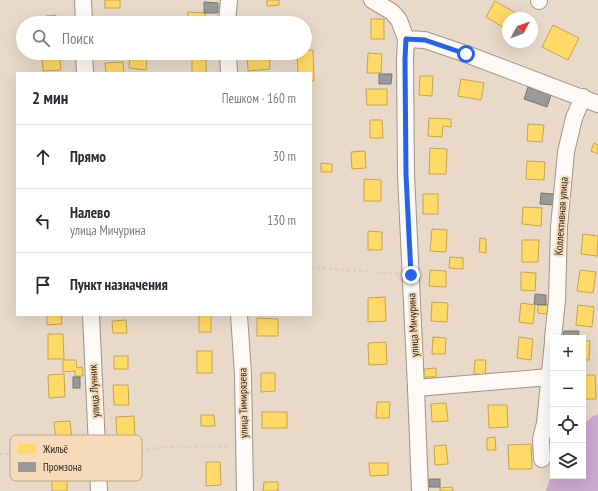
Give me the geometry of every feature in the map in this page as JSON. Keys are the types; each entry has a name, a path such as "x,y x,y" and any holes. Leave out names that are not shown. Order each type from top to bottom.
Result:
{"street":[{"path":"83,0 84,16"},
{"path":"228,16 229,0"},
{"path":"372,0 392,12 398,20 406,39 425,40 598,104"},
{"name":"улица Мичурина","path":"406,39 406,175 420,491"},
{"path":"84,60 85,72"},
{"path":"228,60 229,72"},
{"name":"Коллективная улица","path":"553,335 557,300 559,227 566,152 574,118 583,98"},
{"name":"улица Лунник","path":"91,316 97,435"},
{"name":"улица Тимирязева","path":"239,316 243,374 245,491"},
{"path":"416,388 550,377 542,439 542,459"},
{"name":"улица Лунник","path":"99,481 99,491"}],"path":[{"path":"312,267 411,275"},
{"path":"142,450 205,445 244,446"}],"shaded area":[{"path":"598,414 598,491 546,491 550,478 586,479 586,422"}],"building: Жильё":[{"path":"105,0 120,0 120,8 105,8"},
{"path":"267,0 279,0 279,5 267,6"},
{"path":"495,1 514,12 502,12 502,27 486,17"},
{"path":"188,12 205,13 205,16 188,16"},
{"path":"371,19 384,19 384,39 371,39"},
{"path":"553,25 579,38 568,60 542,47"},
{"path":"313,50 314,81 312,81 312,72 298,72 297,60 312,60"},
{"path":"368,53 382,54 381,73 367,73"},
{"path":"42,60 60,60 61,70 43,71"},
{"path":"130,60 147,60 146,70 129,68"},
{"path":"192,60 206,60 206,72 192,72"},
{"path":"247,60 269,60 270,69 248,71"},
{"path":"123,62 124,72 106,72 105,63"},
{"path":"420,76 433,76 432,96 419,95"},
{"path":"461,79 484,83 481,100 458,96"},
{"path":"366,89 387,89 387,105 367,105"},
{"path":"429,118 451,119 451,127 443,126 442,137 428,136"},
{"path":"370,120 382,120 383,138 370,138"},
{"path":"528,124 544,125 542,142 527,141"},
{"path":"594,143 598,145 598,154 591,151"},
{"path":"430,148 447,149 446,174 429,174"},
{"path":"365,151 366,168 352,169 351,152"},
{"path":"527,161 545,162 544,180 526,179"},
{"path":"321,163 332,164 332,172 321,172"},
{"path":"364,179 381,180 381,201 364,201"},
{"path":"423,194 438,194 438,214 423,214"},
{"path":"523,207 542,208 541,226 522,224"},
{"path":"432,229 447,230 446,252 430,251"},
{"path":"368,231 382,232 382,250 368,250"},
{"path":"583,234 598,236 597,256 581,254"},
{"path":"480,238 486,239 486,253 479,252"},
{"path":"522,240 539,240 538,262 522,262"},
{"path":"450,257 463,258 463,269 449,268"},
{"path":"430,270 446,271 446,287 429,286"},
{"path":"580,270 596,272 593,293 577,291"},
{"path":"521,272 536,273 535,291 521,290"},
{"path":"385,297 386,321 368,322 368,298"},
{"path":"432,302 448,303 447,322 431,321"},
{"path":"521,303 535,305 533,324 519,322"},
{"path":"538,305 548,305 547,314 538,313"},
{"path":"578,305 594,307 592,327 576,325"},
{"path":"47,316 61,316 62,324 47,325"},
{"path":"199,316 211,316 211,332 199,332"},
{"path":"257,318 278,319 278,336 257,336"},
{"path":"126,320 127,333 113,333 112,321"},
{"path":"48,334 63,334 64,359 48,359"},
{"path":"433,337 446,338 445,354 432,354"},
{"path":"519,337 533,339 531,360 517,358"},
{"path":"586,341 590,341 589,360 586,360"},
{"path":"386,342 387,364 369,365 368,343"},
{"path":"197,351 212,351 212,373 197,373"},
{"path":"114,356 128,356 128,369 114,369"},
{"path":"63,360 76,360 77,368 82,367 83,376 75,376 75,371 63,372"},
{"path":"475,360 486,360 485,375 474,374"},
{"path":"436,368 436,377 424,377 424,369"},
{"path":"261,373 275,373 275,391 261,392"},
{"path":"64,374 65,397 49,398 48,375"},
{"path":"586,375 595,375 596,399 586,399"},
{"path":"113,385 128,385 129,405 114,405"},
{"path":"377,402 390,402 389,418 376,418"},
{"path":"446,403 448,421 432,422 431,404"},
{"path":"488,405 507,405 508,427 489,428"},
{"path":"262,412 287,412 287,428 262,428"},
{"path":"201,415 214,415 215,426 201,426"},
{"path":"134,416 135,435 117,435 116,417"},
{"path":"70,421 72,435 55,435 54,422"},
{"path":"495,437 496,450 487,450 487,438"},
{"path":"531,444 532,469 509,469 508,445"},
{"path":"446,445 448,464 435,465 434,446"},
{"path":"206,462 220,462 221,485 206,486"},
{"path":"369,463 388,463 388,475 370,476"},
{"path":"52,481 67,481 67,491 52,491"},
{"path":"264,482 278,482 278,491 263,491"},
{"path":"452,487 453,491 440,491 440,488"}],"building: Промзона":[{"path":"204,2 218,3 218,13 204,13"},
{"path":"379,74 392,74 391,84 379,84"},
{"path":"528,87 551,95 547,107 524,99"},
{"path":"541,193 554,194 554,205 540,204"},
{"path":"535,294 546,295 546,305 534,304"},
{"path":"564,331 579,331 578,335 563,335"},
{"path":"73,377 80,377 80,388 73,388"},
{"path":"429,479 440,479 440,487 429,487"}],"route":[{"path":"411,275 406,175 406,39 425,40 466,54"}]}
